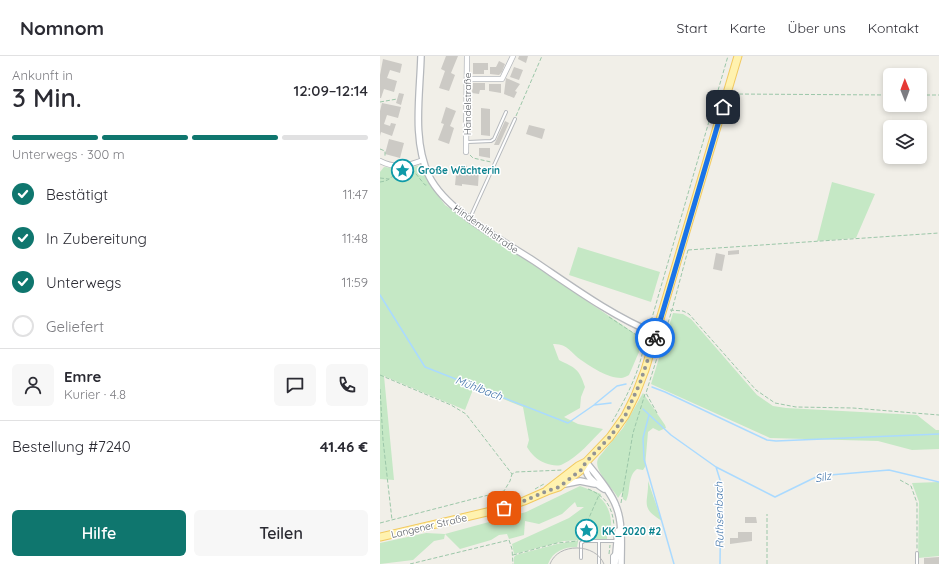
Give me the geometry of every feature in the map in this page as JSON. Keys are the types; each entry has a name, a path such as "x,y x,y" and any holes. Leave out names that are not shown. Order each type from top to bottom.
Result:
{"main road":[{"path":"586,462 610,437 625,416 640,383 656,334 738,56"},
{"name":"Langener Straße","path":"546,487 559,487 564,484 581,470 586,462"},
{"name":"Langener Straße","path":"380,537 504,508 524,501 586,462"}],"street":[{"name":"Hindemithstraße","path":"421,56 419,132 423,160 434,185 445,199 470,219 614,314 644,330 656,334"},
{"name":"Händelstraße","path":"466,152 467,56"},
{"path":"467,79 502,79 513,56"},
{"path":"382,162 396,167 406,166 423,160"},
{"path":"586,462 585,471 587,475 608,492"},
{"path":"586,462 608,492 618,513 615,564"},
{"path":"564,484 580,481 598,485"},
{"path":"616,541 621,564"}],"lane":[{"path":"466,142 491,142 494,139 506,112"},
{"path":"470,219 515,119"},
{"path":"581,558 581,543 584,541 616,541"},
{"path":"599,541 599,564"},
{"path":"612,564 612,556 615,552"},
{"path":"917,564 918,553"}],"path":[{"path":"515,119 542,56"},
{"path":"644,330 647,321 652,318 728,56"},
{"path":"727,94 883,95"},
{"path":"927,95 939,95"},
{"path":"380,102 397,99"},
{"path":"380,149 385,151 384,154 386,154 382,162"},
{"path":"466,152 473,158 496,164"},
{"path":"380,182 390,178 396,169"},
{"path":"380,178 390,178"},
{"path":"621,497 633,433 642,400 646,393 672,310 688,250 939,233"},
{"path":"672,310 683,311 689,314 756,390 775,403 796,407 853,408 939,415"},
{"path":"610,428 625,398 644,349 644,342 642,338 616,322"},
{"path":"380,376 451,406 466,414 512,474"},
{"path":"380,389 383,440 392,521"},
{"path":"646,393 657,413"},
{"path":"512,474 516,472 566,470 561,473"},
{"path":"380,523 504,491 512,474"},
{"path":"900,480 911,486 917,503 918,553"},
{"path":"580,481 580,486 599,494 604,498 612,512 614,532"},
{"path":"530,491 546,487"},
{"path":"587,528 588,520 599,494"},
{"path":"767,514 767,564"},
{"path":"410,564 509,540 513,556 513,564"},
{"path":"513,556 557,543 584,541"},
{"path":"609,557 616,541"}],"green space":[{"path":"420,165 429,183 445,205 640,337 639,352 629,375 621,378 616,378 600,372 581,360 562,345 553,344 559,360 576,369 581,376 585,387 581,397 580,408 564,417 578,424 603,429 579,453 561,465 557,466 542,462 532,454 527,447 529,440 523,407 474,387 465,410 384,376 394,480 380,479 380,172 384,167 406,169"},
{"path":"832,182 875,194 856,238 817,241"},
{"path":"578,247 660,272 651,302 569,275"},
{"path":"673,313 683,314 691,319 757,395 773,406 917,415 936,430 939,430 939,449 912,450 878,441 770,438 651,384"},
{"path":"643,393 666,428 659,431 653,428 648,432 645,467 643,470 637,469 634,472 630,480 626,501 623,499 622,492 618,498 600,472 597,462 599,457 623,428"},
{"path":"648,481 662,521 650,512 648,508"},
{"path":"939,482 939,556 918,558 919,502 912,483"},
{"path":"580,486 601,494 600,498 608,509 611,523 611,532 607,535 607,539 564,541 514,554 512,544 569,518 584,507 577,507 575,502 562,514 539,524 525,521 524,535 509,539 507,534 499,535 491,540 460,549 445,534 526,512"},
{"path":"426,533 445,534 444,539 434,541 413,560 380,564 380,543"},
{"path":"577,541 577,547 563,549 556,553 548,564 514,564 514,557 516,555 557,544"}],"building":[{"path":"446,56 458,56 451,73 455,75 449,91 439,88 445,71 441,69"},
{"path":"519,56 528,56 526,63 518,59"},
{"path":"383,59 402,64 400,73 390,70 387,78 397,81 394,92 384,89 380,98 380,75"},
{"path":"499,61 505,64 502,72 499,75 490,74 490,67 496,67"},
{"path":"473,63 488,63 488,70 484,70 484,74 473,74"},
{"path":"514,67 523,70 519,80 510,77"},
{"path":"506,78 520,84 515,91 517,92 514,98 504,94"},
{"path":"473,83 485,83 485,90 480,90 479,94 472,93"},
{"path":"489,84 501,84 501,93 489,91"},
{"path":"399,93 404,94 401,105 396,103"},
{"path":"382,103 401,107 398,118 387,115 384,124 390,126 391,123 396,124 392,136 381,132 380,136 380,111"},
{"path":"446,107 456,111 450,126 454,128 449,144 438,140 444,124 441,123"},
{"path":"481,108 490,109 490,136 481,135"},
{"path":"505,121 509,123 499,145 494,145"},
{"path":"529,125 545,129 542,139 526,134"},
{"path":"389,139 404,143 400,158 385,154"},
{"path":"479,148 490,148 490,158 479,156"},
{"path":"460,165 467,166 466,173 470,172 471,169 479,170 478,186 462,184 462,186 455,185 456,175 458,175"},
{"path":"739,250 739,254 728,255 728,251"},
{"path":"716,253 725,255 722,271 713,269"},
{"path":"745,517 756,517 757,523 745,523"},
{"path":"738,532 752,532 752,541 730,544 730,538 738,538"},
{"path":"939,557 939,564 924,564 924,558"}],"waterway":[{"name":"Mühlbach","path":"380,295 425,367 568,423 594,405 611,403"},
{"path":"595,404 617,386 626,384"},
{"path":"652,387 767,440 776,441 939,434"},
{"name":"Silz","path":"643,409 671,435 716,467 775,497 818,476 889,470 939,482"},
{"path":"649,415 643,438 644,459 674,564"},
{"name":"Ruthsenbach","path":"716,467 721,483 720,564"}],"tram line":[{"path":"550,564 554,557 561,552 568,549 577,548 586,549 593,552 600,557 604,564"}],"way so far":[{"path":"504,508 559,487 581,470 586,462 610,437 625,416 635,396 655,338"}],"place":[{"name":"Große Wächterin","path":"402,170"},
{"name":"KK_2020 #2","path":"587,531"}],"route":[{"path":"655,338 723,107"}]}
